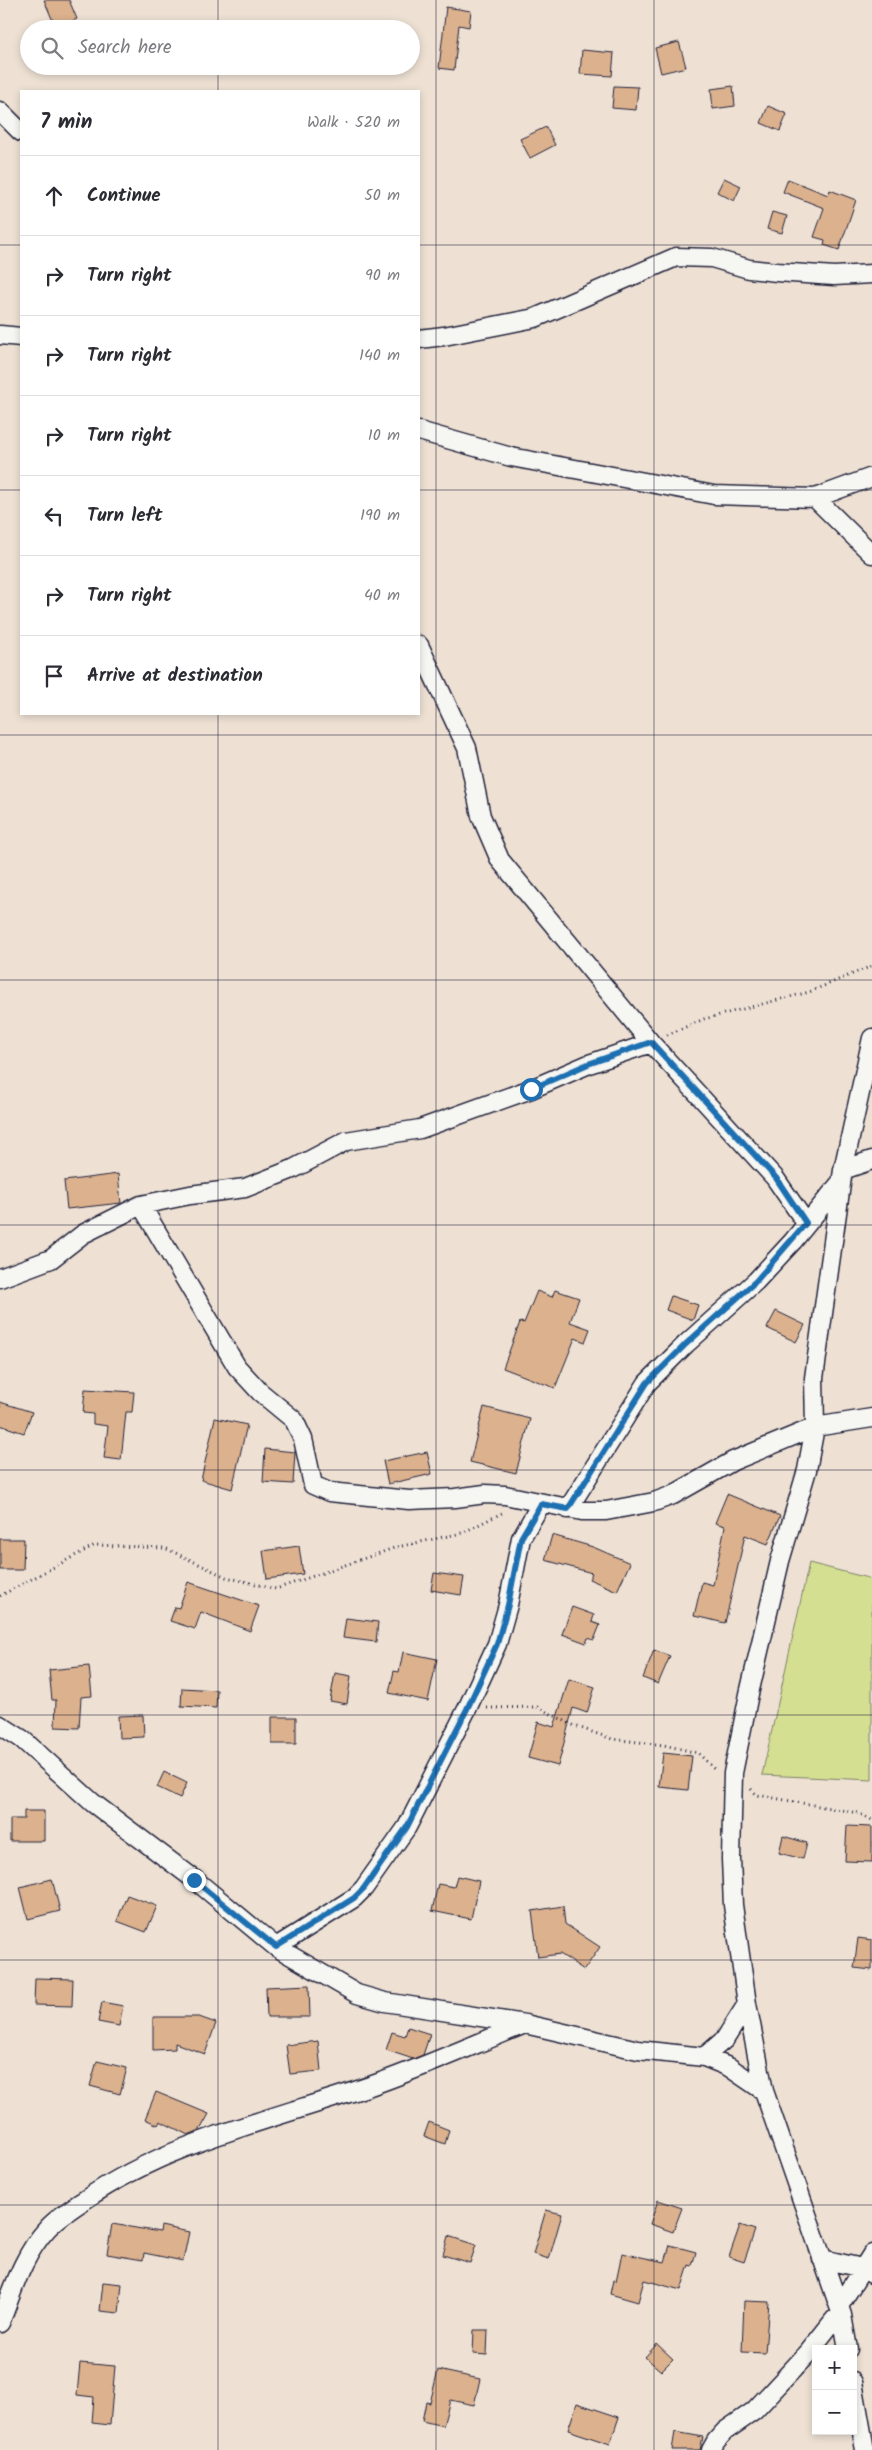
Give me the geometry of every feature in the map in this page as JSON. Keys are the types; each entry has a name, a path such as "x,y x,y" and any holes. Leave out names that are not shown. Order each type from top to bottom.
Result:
{"street":[{"path":"0,111 20,131"},
{"path":"420,338 444,336 535,318 676,257 712,258 749,269 777,272 834,276 872,274"},
{"path":"0,335 20,337"},
{"path":"420,432 512,457 714,495 815,498 872,477"},
{"path":"815,498 872,554"},
{"path":"420,647 467,748 481,816 500,860 651,1042 776,1178 806,1223"},
{"path":"847,2345 840,2310 764,2091 747,2004 734,1905 731,1860 734,1773 776,1580 807,1470 815,1427 814,1378 842,1176 872,1038"},
{"path":"0,1278 51,1259 83,1234 141,1205 190,1195 245,1188 293,1169 346,1141 420,1129 531,1089 588,1064 651,1042"},
{"path":"568,1509 647,1383 686,1344 756,1281 806,1223 842,1176 872,1160"},
{"path":"141,1205 238,1367 260,1392 294,1420 303,1439 313,1485 329,1492 409,1500 454,1498 485,1494 505,1495 568,1509 606,1511 654,1502 673,1495 733,1461 815,1427 872,1418"},
{"path":"276,1947 344,1905 364,1888 407,1827 467,1709 497,1644 508,1605 521,1538 534,1502"},
{"path":"0,1725 22,1739 92,1803 194,1880 276,1947 357,1994 384,2002 525,2024 638,2050 704,2058 729,2068 764,2091"},
{"path":"704,2058 725,2039 747,2004"},
{"path":"0,2323 21,2268 35,2244 48,2228 65,2214 121,2176 167,2154 373,2085 525,2024"},
{"path":"711,2450 725,2431 754,2411 808,2354 834,2320 869,2265 822,2259"},
{"path":"854,2390 865,2450"}],"path":[{"path":"651,1042 704,1020 809,992 872,966"},
{"path":"1,1595 95,1545 165,1548 226,1577 276,1589 397,1547 462,1533 534,1502"},
{"path":"467,1709 537,1707 576,1726 612,1739 664,1745 698,1753 721,1776 734,1773 757,1795 858,1813 872,1820"}],"green space":[{"path":"809,1563 872,1579 872,1780 762,1775"}],"building":[{"path":"44,0 69,0 77,19 53,20"},
{"path":"446,7 471,11 469,27 459,25 454,70 439,68"},
{"path":"679,42 686,67 661,73 655,48"},
{"path":"582,50 614,53 612,76 580,74"},
{"path":"614,86 638,87 636,110 612,108"},
{"path":"733,86 735,106 713,109 711,89"},
{"path":"768,106 787,114 780,131 761,123"},
{"path":"546,127 555,145 530,158 520,139"},
{"path":"724,178 741,186 734,201 717,192"},
{"path":"788,179 828,195 830,190 856,200 839,250 824,245 825,240 814,237 824,208 783,192"},
{"path":"772,212 787,216 782,233 767,229"},
{"path":"118,1174 121,1203 67,1209 64,1181"},
{"path":"555,1290 579,1298 570,1322 590,1329 585,1342 575,1338 555,1388 503,1368 520,1322 524,1323 537,1291 552,1297"},
{"path":"671,1296 698,1305 693,1320 666,1310"},
{"path":"776,1311 805,1325 796,1342 767,1328"},
{"path":"85,1389 134,1392 132,1412 126,1412 121,1460 104,1458 108,1426 93,1424 93,1414 83,1413"},
{"path":"0,1402 32,1412 24,1433 0,1425"},
{"path":"484,1407 530,1419 516,1473 470,1462"},
{"path":"215,1418 247,1425 232,1489 201,1480"},
{"path":"265,1449 295,1452 293,1484 263,1482"},
{"path":"427,1452 432,1474 388,1484 383,1461"},
{"path":"727,1494 780,1516 768,1544 745,1535 725,1623 694,1616 702,1582 713,1585 725,1526 715,1523"},
{"path":"552,1535 593,1547 630,1563 617,1591 589,1579 592,1573 545,1560"},
{"path":"0,1539 24,1539 23,1570 0,1570"},
{"path":"299,1546 303,1574 267,1579 263,1551"},
{"path":"434,1573 464,1577 461,1595 431,1590"},
{"path":"188,1582 259,1606 250,1631 201,1612 195,1629 170,1621 175,1607 179,1608"},
{"path":"572,1607 594,1615 592,1622 600,1625 594,1640 588,1638 586,1643 562,1634"},
{"path":"346,1618 378,1622 376,1642 343,1638"},
{"path":"654,1650 670,1656 658,1684 643,1678"},
{"path":"403,1652 437,1659 428,1701 389,1693 394,1671 399,1672"},
{"path":"89,1666 92,1696 81,1697 79,1728 55,1727 56,1700 52,1700 49,1670"},
{"path":"335,1673 351,1676 347,1704 330,1701"},
{"path":"569,1679 595,1687 587,1713 573,1708 558,1766 528,1758 538,1722 554,1727"},
{"path":"182,1688 217,1690 216,1708 181,1706"},
{"path":"143,1715 144,1737 119,1738 118,1716"},
{"path":"272,1717 296,1717 296,1744 272,1744"},
{"path":"663,1753 692,1756 688,1790 659,1787"},
{"path":"164,1772 187,1783 180,1798 157,1787"},
{"path":"24,1811 44,1811 44,1841 10,1841 10,1819 24,1819"},
{"path":"847,1826 872,1827 872,1862 845,1861"},
{"path":"783,1836 807,1843 803,1859 779,1853"},
{"path":"457,1876 479,1881 471,1919 432,1911 438,1884 454,1887"},
{"path":"52,1879 60,1911 28,1919 20,1887"},
{"path":"127,1895 157,1906 146,1932 117,1921"},
{"path":"563,1906 565,1924 600,1947 584,1970 560,1954 538,1957 532,1911"},
{"path":"858,1938 872,1940 872,1970 854,1968"},
{"path":"35,1978 73,1979 72,2006 34,2005"},
{"path":"309,1985 310,2017 267,2017 266,1987"},
{"path":"102,2002 123,2006 119,2026 98,2022"},
{"path":"153,2017 199,2017 216,2023 205,2054 175,2043 175,2049 153,2050"},
{"path":"408,2027 430,2034 423,2055 413,2059 386,2050 392,2032 405,2036"},
{"path":"318,2041 321,2071 290,2074 286,2045"},
{"path":"97,2061 127,2068 120,2094 90,2086"},
{"path":"156,2092 209,2114 200,2130 188,2135 160,2121 158,2125 145,2119"},
{"path":"429,2122 449,2130 445,2144 424,2136"},
{"path":"658,2200 682,2208 673,2232 650,2224"},
{"path":"546,2210 562,2214 549,2259 533,2254"},
{"path":"112,2224 160,2232 161,2226 189,2232 183,2261 144,2253 143,2260 107,2254"},
{"path":"740,2225 755,2230 744,2262 729,2257"},
{"path":"448,2236 476,2245 470,2263 443,2255"},
{"path":"670,2245 696,2252 692,2266 689,2265 681,2290 644,2280 638,2302 610,2294 613,2280 616,2281 622,2253 665,2262"},
{"path":"103,2282 122,2284 119,2313 100,2311"},
{"path":"744,2301 769,2302 765,2353 742,2352"},
{"path":"474,2330 488,2330 487,2355 473,2354"},
{"path":"657,2344 673,2359 661,2371 645,2357"},
{"path":"80,2363 115,2366 110,2425 92,2423 94,2397 77,2395"},
{"path":"438,2370 480,2379 474,2405 450,2400 443,2426 422,2421 426,2402 430,2403"},
{"path":"577,2403 619,2417 610,2444 568,2430"},
{"path":"675,2432 703,2437 700,2450 672,2450"}],"route":[{"path":"194,1880 276,1947 312,1923 344,1905 364,1888 407,1827 431,1776 467,1709 497,1644 508,1605 516,1555 521,1538 541,1504 568,1509 647,1383 660,1368 756,1281 806,1223 776,1178 651,1042 588,1064 531,1089"}]}
